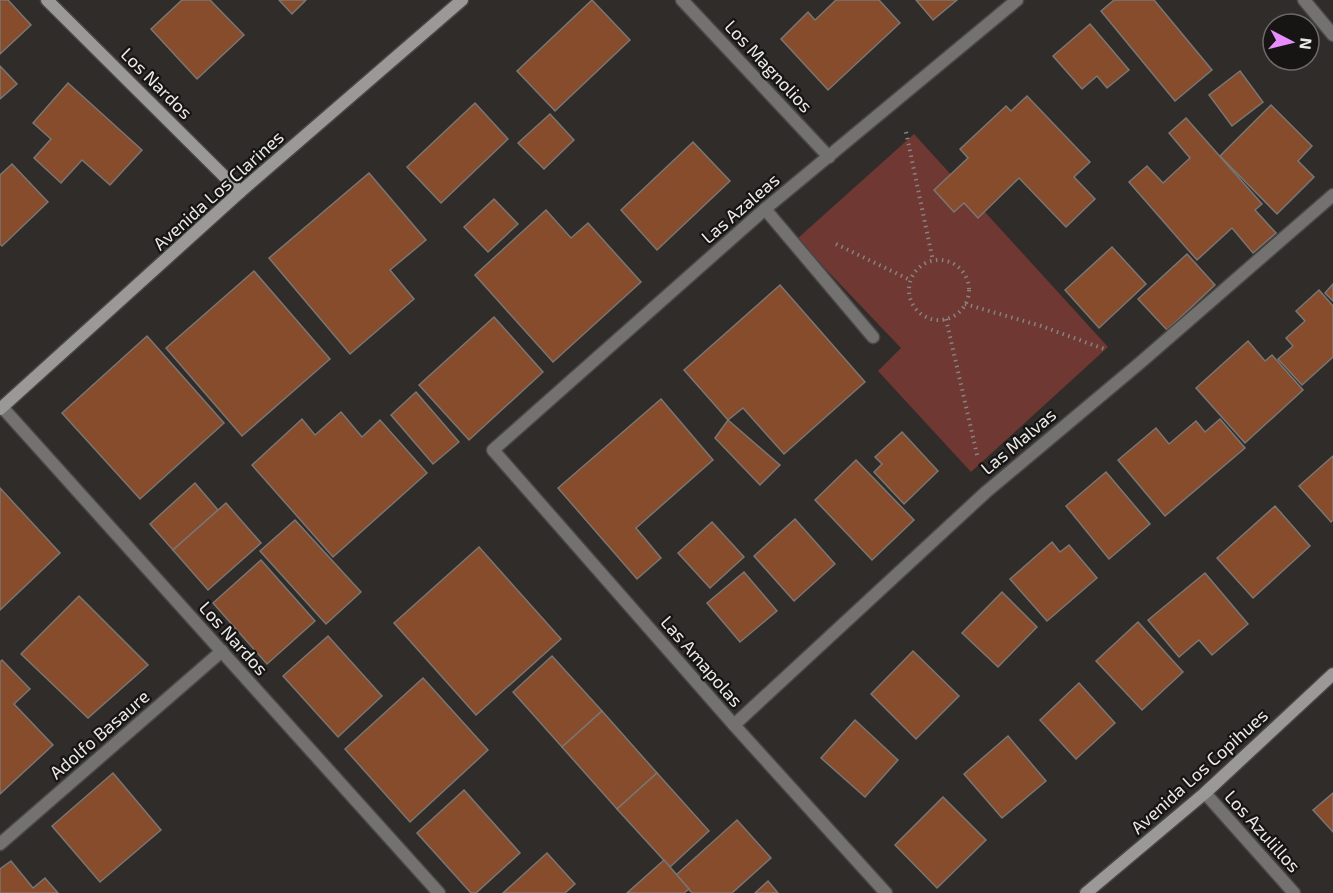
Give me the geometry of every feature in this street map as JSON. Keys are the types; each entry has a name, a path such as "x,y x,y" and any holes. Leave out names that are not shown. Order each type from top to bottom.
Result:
{"main road":[{"name":"Los Nardos","path":"47,0 240,192"},
{"name":"Avenida Los Clarines","path":"1,408 240,192 462,0"},
{"name":"Avenida Los Copihues","path":"1086,893 1205,793 1333,674"}],"street":[{"name":"Los Magnolios","path":"682,0 829,158"},
{"name":"Las Azaleas","path":"493,450 765,209 1017,0"},
{"path":"1304,0 1333,35"},
{"name":"Las Malvas","path":"734,725 986,492 1141,362 1333,195"},
{"path":"765,209 873,337"},
{"name":"Los Nardos","path":"1,408 439,893"},
{"name":"Las Amapolas","path":"493,450 734,725 886,893"},
{"name":"Adolfo Basaure","path":"0,844 222,651"},
{"name":"Los Azulillos","path":"1205,793 1294,893"}],"path":[{"path":"899,96 933,261"},
{"path":"933,261 952,263 960,269 968,285 969,295 965,304 960,312 946,319 932,320 923,316 915,309 908,290 915,271 923,264 933,261"},
{"path":"965,304 1041,326 1141,362"},
{"path":"946,319 986,492"}],"shaded area":[{"path":"914,134 1108,347 971,472 878,371 901,348 797,239"}],"building":[{"path":"0,0 8,0 31,25 0,54"},
{"path":"182,0 210,0 244,35 197,79 151,29"},
{"path":"279,0 306,0 292,14"},
{"path":"592,0 630,40 555,111 517,71"},
{"path":"836,0 879,0 900,23 828,90 781,39 808,12 815,20"},
{"path":"916,0 957,0 933,20"},
{"path":"1114,0 1154,0 1212,70 1175,101 1101,11"},
{"path":"1090,24 1129,70 1107,88 1097,76 1082,89 1053,56"},
{"path":"0,66 17,84 0,99"},
{"path":"1240,71 1263,102 1232,126 1209,95"},
{"path":"68,83 142,150 110,185 82,160 61,183 34,158 51,139 33,123"},
{"path":"1027,96 1090,162 1074,177 1095,199 1066,227 1019,178 978,218 964,203 954,212 934,190 968,158 960,149 1006,106 1011,111"},
{"path":"475,103 508,139 441,203 407,167"},
{"path":"1271,105 1312,146 1298,161 1314,177 1277,214 1220,156"},
{"path":"550,114 574,140 544,169 518,143"},
{"path":"1186,118 1262,204 1255,210 1276,233 1253,253 1232,228 1197,260 1129,182 1147,166 1163,183 1190,158 1169,133"},
{"path":"693,142 730,181 657,250 621,210"},
{"path":"12,164 48,202 2,246 0,244 0,175"},
{"path":"369,173 426,240 390,270 414,299 350,354 269,258"},
{"path":"494,199 518,224 488,252 464,227"},
{"path":"546,210 571,238 588,223 641,282 553,362 475,275"},
{"path":"1112,247 1146,284 1099,328 1065,290"},
{"path":"1187,254 1215,285 1167,330 1138,299"},
{"path":"254,271 330,359 242,436 166,348"},
{"path":"1333,284 1333,301 1325,293"},
{"path":"780,285 865,382 784,454 743,408 728,420 684,370"},
{"path":"1319,290 1333,306 1333,357 1302,385 1278,359 1293,346 1286,338 1305,321 1296,311"},
{"path":"494,317 543,372 469,440 419,385"},
{"path":"147,336 224,423 140,499 62,413"},
{"path":"1248,341 1265,361 1272,355 1303,390 1245,443 1196,388"},
{"path":"416,392 459,442 433,464 391,415"},
{"path":"661,399 713,460 636,528 661,558 637,579 558,488"},
{"path":"341,412 362,437 380,420 427,473 333,557 252,465 302,419 315,435"},
{"path":"1220,419 1245,448 1165,516 1118,460 1156,428 1169,444 1196,421 1205,432"},
{"path":"728,420 780,465 760,485 715,438"},
{"path":"902,432 938,471 904,504 874,472 882,464 875,457"},
{"path":"1333,456 1333,520 1331,522 1299,486"},
{"path":"856,460 914,520 872,560 815,500"},
{"path":"1106,472 1150,524 1109,559 1066,506"},
{"path":"195,483 218,510 173,550 150,524"},
{"path":"0,488 60,553 0,610"},
{"path":"226,503 261,543 208,590 173,550"},
{"path":"1275,506 1310,546 1253,598 1217,558"},
{"path":"795,519 835,564 794,601 754,556"},
{"path":"295,520 361,592 326,624 260,551"},
{"path":"712,522 744,557 710,588 678,553"},
{"path":"1052,542 1060,552 1069,545 1097,578 1047,621 1010,579"},
{"path":"479,547 561,639 476,715 394,623"},
{"path":"261,560 315,621 267,664 213,603"},
{"path":"744,572 777,611 740,642 707,603"},
{"path":"1205,573 1248,624 1212,655 1199,640 1179,657 1148,620"},
{"path":"1002,592 1037,627 998,667 962,633"},
{"path":"79,596 148,665 88,718 21,654"},
{"path":"1138,622 1183,672 1142,710 1096,661"},
{"path":"328,636 382,696 338,737 283,676"},
{"path":"913,651 959,696 916,739 871,694"},
{"path":"552,656 602,711 562,747 513,692"},
{"path":"2,660 30,689 14,704 53,745 0,794 0,662"},
{"path":"423,678 488,750 410,822 345,749"},
{"path":"1079,683 1115,723 1076,759 1040,720"},
{"path":"602,711 657,773 617,809 562,747"},
{"path":"855,720 898,760 865,797 821,758"},
{"path":"1008,736 1046,781 1002,818 964,774"},
{"path":"113,773 161,830 100,882 52,826"},
{"path":"657,773 709,831 670,867 617,809"},
{"path":"464,790 520,853 476,893 471,893 417,833"},
{"path":"1333,793 1333,832 1313,810"},
{"path":"943,797 986,840 937,888 895,845"},
{"path":"737,820 771,858 732,893 692,893 676,875"},
{"path":"547,853 575,884 565,893 503,893"},
{"path":"664,860 689,889 684,893 627,893"},
{"path":"11,861 33,888 45,878 58,893 0,893 0,869"},
{"path":"768,881 778,893 755,893"}]}
